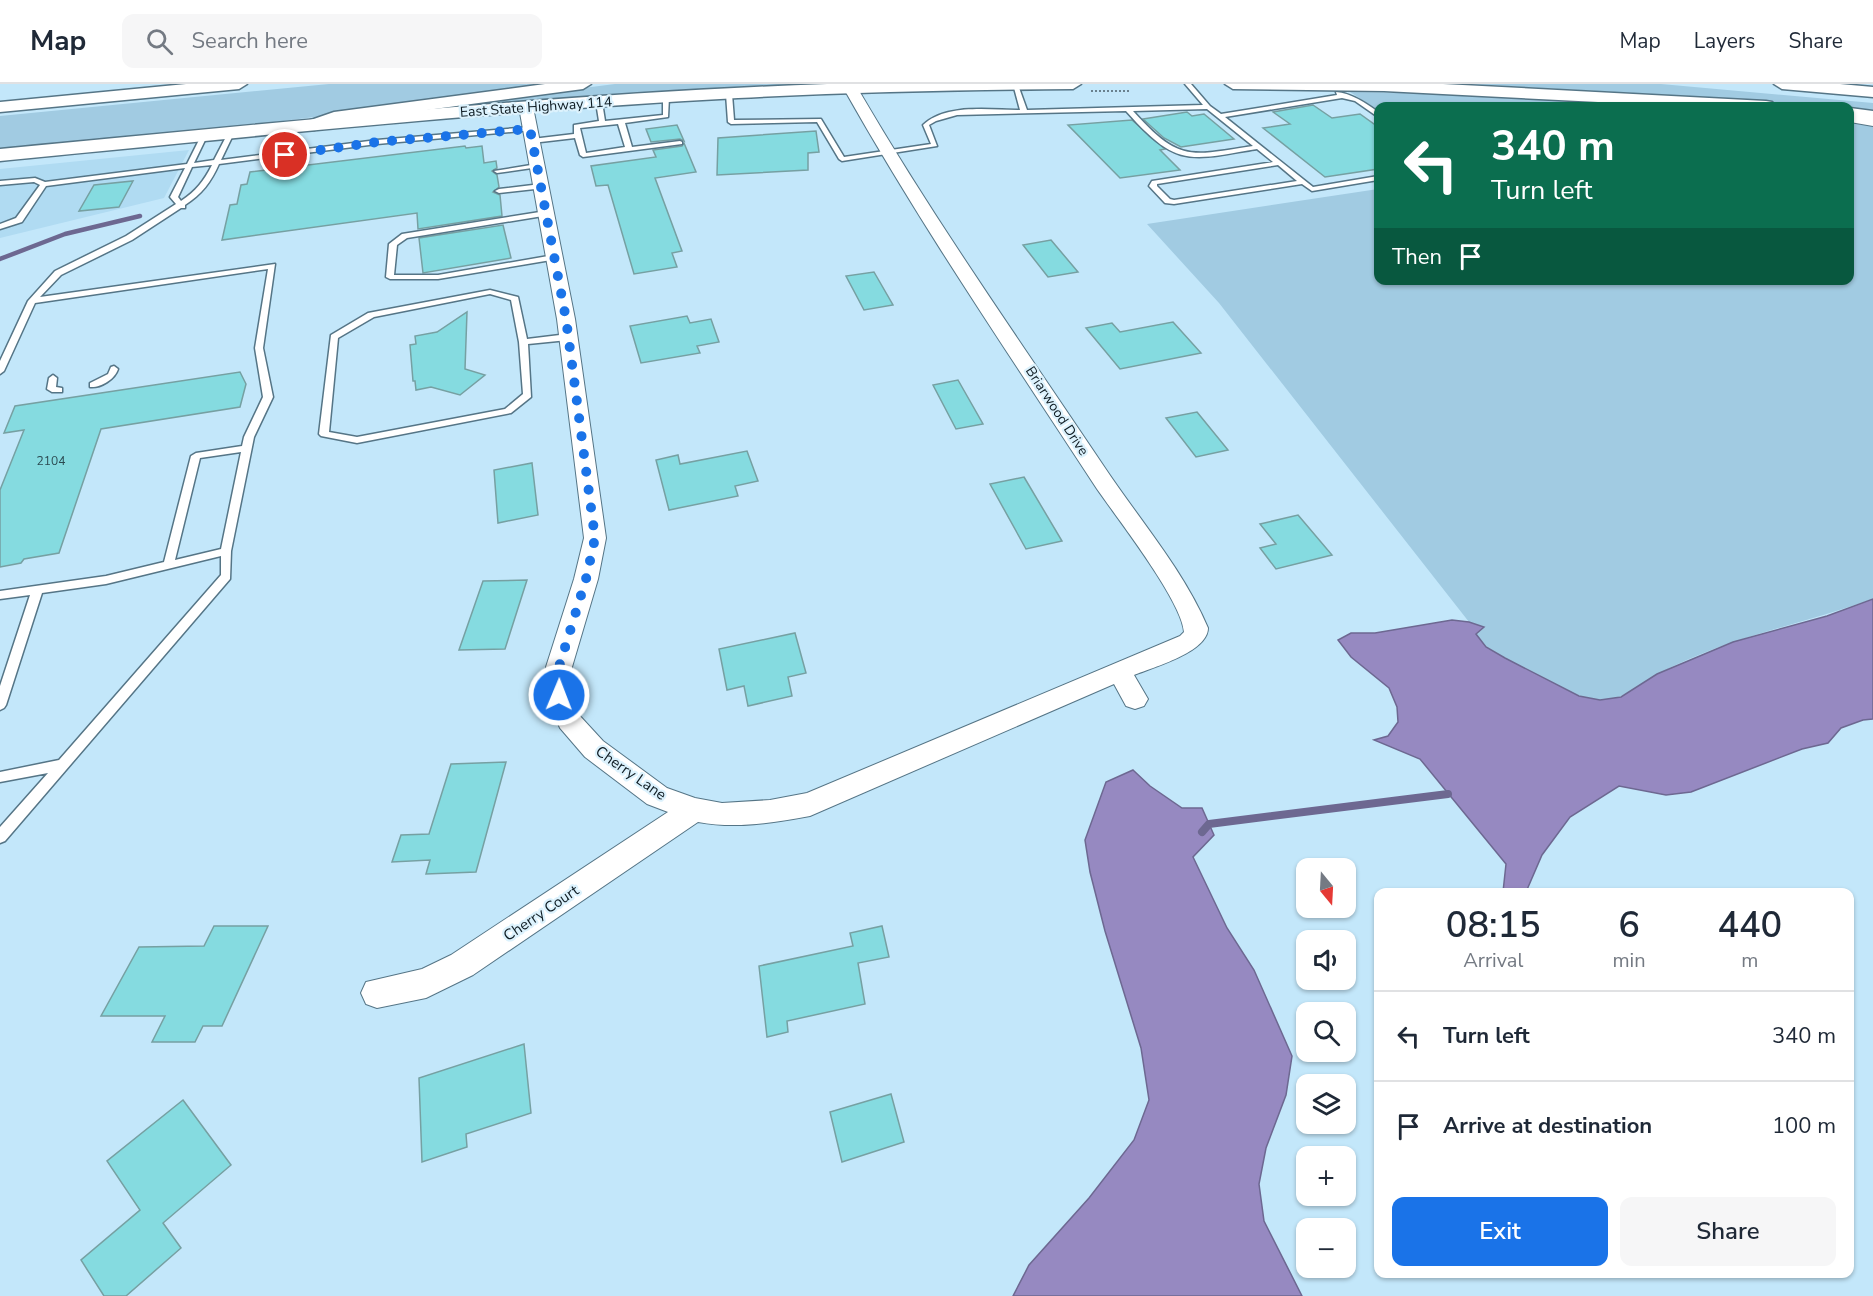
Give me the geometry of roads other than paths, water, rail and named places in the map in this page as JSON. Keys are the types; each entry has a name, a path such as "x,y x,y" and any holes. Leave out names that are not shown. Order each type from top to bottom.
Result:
{"main road":[{"path":"0,107 239,84"},
{"path":"314,125 334,117 583,84"},
{"name":"East State Highway 114","path":"0,155 314,125 529,126 599,102 666,97 851,89 1073,84"},
{"path":"1233,84 1384,86 1690,102"},
{"path":"1782,84 1873,92"},
{"path":"1818,87 1873,97"},
{"path":"1854,115 1873,116"}],"street":[{"name":"Briarwood Drive","path":"851,89 887,152 1106,486 1184,599 1196,628 1196,634 1190,642 1119,671"},
{"path":"1854,116 1873,121"},
{"name":"Cherry Lane","path":"529,126 568,337 595,538 586,579 559,667 559,695 569,721 594,749 657,796 694,810 722,815 770,812 810,804 1119,671"},
{"path":"1119,671 1135,699"},
{"name":"Cherry Court","path":"377,993 426,983 462,965 694,810"}],"lane":[{"path":"1188,84 1208,107 1312,189 1374,179"},
{"path":"1015,85 1024,112"},
{"path":"1329,85 1342,96"},
{"path":"729,94 731,122 819,120 842,159 935,145 926,125 931,119 947,114 1208,107"},
{"path":"1219,116 1342,96 1357,100 1374,112"},
{"path":"666,97 666,116 576,126 583,155 680,143"},
{"path":"599,102 602,123"},
{"path":"1128,109 1165,146 1179,153 1198,155 1258,147"},
{"path":"621,122 629,149"},
{"path":"0,183 36,180 44,184 377,142 529,126 578,136"},
{"path":"0,371 32,301 58,273 129,238 182,206 197,194 231,133"},
{"path":"182,206 174,197 204,136"},
{"path":"1279,163 1154,182 1153,186 1167,201 1174,202 1303,182"},
{"path":"497,171 539,176"},
{"path":"499,191 539,176"},
{"path":"0,227 19,220 44,184"},
{"path":"546,213 405,236 393,244 390,277 438,277 554,256"},
{"path":"0,837 226,576 226,551 249,437 268,398 259,348 272,266 32,301"},
{"path":"490,292 515,299 522,342 528,395 508,411 357,440 324,434 334,337 371,315 490,292"},
{"path":"522,342 568,337"},
{"path":"93,385 112,375 114,369"},
{"path":"53,378 52,389 59,390"},
{"path":"169,564 196,456 247,448"},
{"path":"0,595 106,580 226,551"},
{"path":"0,705 37,590"},
{"path":"0,777 61,765"}],"waterway":[{"path":"0,259 65,234 140,216"},
{"path":"1202,832 1209,824 1448,794"}]}
